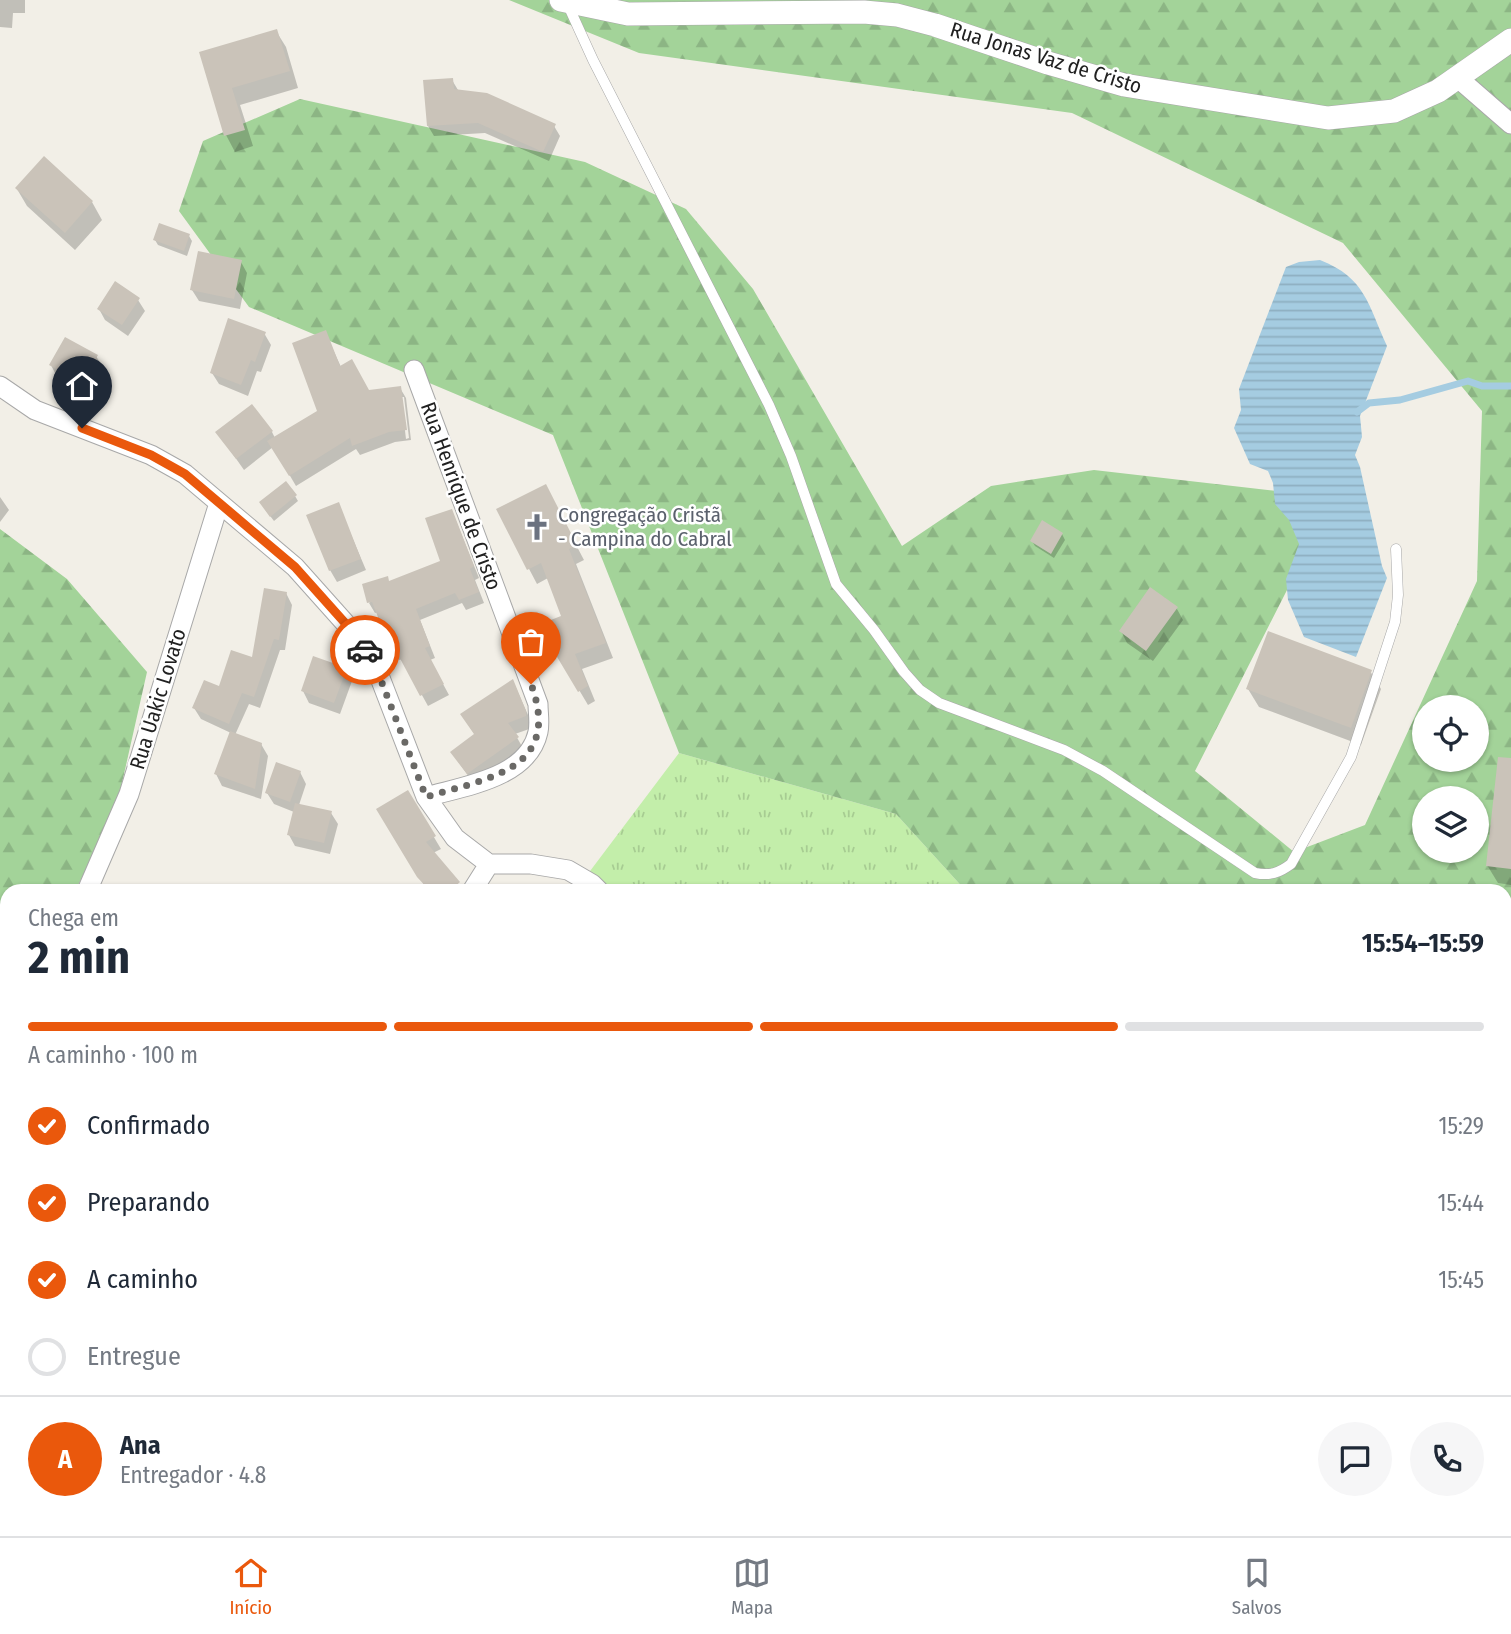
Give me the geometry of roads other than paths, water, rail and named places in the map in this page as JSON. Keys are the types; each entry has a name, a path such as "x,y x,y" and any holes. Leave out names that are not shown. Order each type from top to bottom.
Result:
{"street":[{"name":"Rua Jonas Vaz de Cristo","path":"564,1 628,14 864,12 897,15 935,24 1048,63 1124,85 1328,118 1394,111 1438,91 1511,40"},
{"path":"1458,78 1511,124"},
{"name":"Rua Henrique de Cristo","path":"414,370 538,704 538,732 528,754 506,772 426,797"},
{"path":"0,386 35,410 151,455 185,474 295,567 354,633 377,670 426,797 455,838 489,864 531,864 568,870 592,884"},
{"name":"Rua Uakic Lovato","path":"90,884 129,794 219,503"},
{"path":"476,884 489,864"}],"lane":[{"path":"564,1 769,405 791,456 836,584 874,629 904,672 920,690 939,703 1064,750 1103,771 1255,873 1279,873 1291,864 1351,757 1395,622 1398,596 1396,549"}],"water":[{"path":"1320,260 1347,275 1364,294 1387,346 1360,416 1362,437 1355,455 1387,578 1356,657 1304,637 1288,600 1286,579 1299,544 1289,520 1275,504 1273,483 1268,471 1250,464 1234,428 1241,410 1239,389 1286,267 1299,262"}],"waterway":[{"path":"1357,412 1369,403 1400,400 1468,381 1482,386 1511,386"}],"place":[{"name":"Congregação Cristã - Campina do Cabral","path":"537,527"}]}
